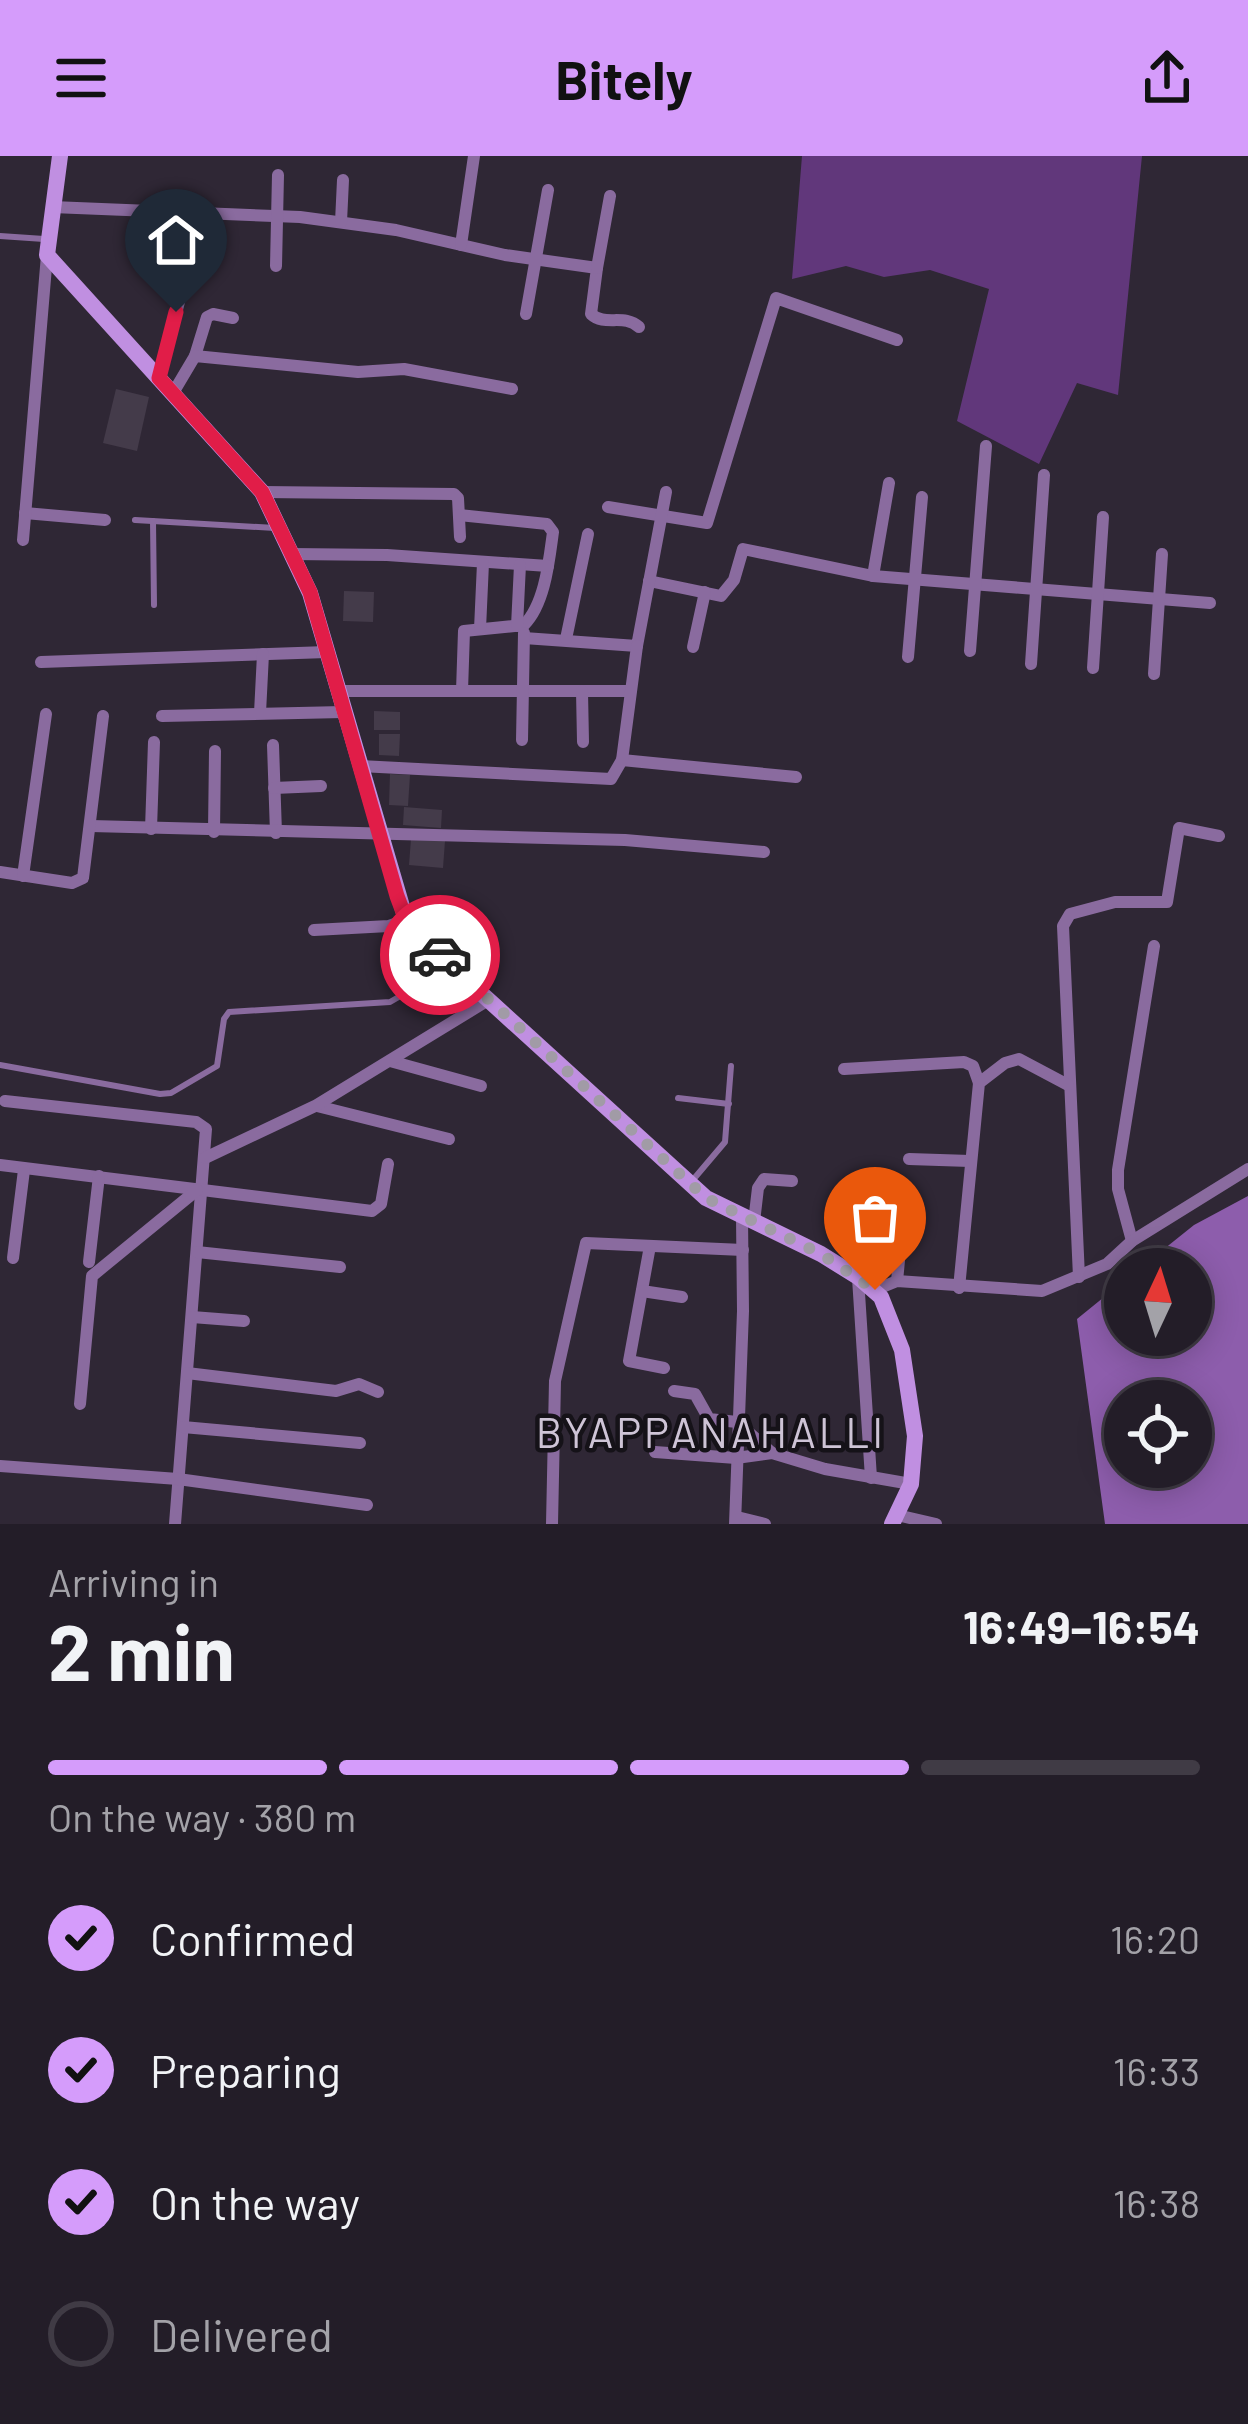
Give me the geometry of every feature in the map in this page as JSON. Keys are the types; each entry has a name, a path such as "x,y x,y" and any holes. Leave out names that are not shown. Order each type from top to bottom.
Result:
{"main road":[{"path":"60,156 47,248 262,492 310,592 406,920 689,1184 712,1202 858,1276 875,1290 893,1320 906,1367 915,1436 911,1484 895,1519"}],"street":[{"path":"461,244 474,156"},
{"path":"276,266 278,175"},
{"path":"341,222 343,180"},
{"path":"526,314 548,190"},
{"path":"610,196 591,314 601,320 631,320 639,327"},
{"path":"52,207 341,222 597,268"},
{"path":"22,540 47,248"},
{"path":"159,378 185,279"},
{"path":"608,506 707,523 776,298 897,340"},
{"path":"173,393 195,356 206,317 233,318"},
{"path":"195,356 358,372 404,369 465,378 481,387 512,389"},
{"path":"970,651 986,446"},
{"path":"1031,664 1044,476"},
{"path":"873,577 889,483"},
{"path":"262,492 450,493 458,498 460,537"},
{"path":"360,766 604,781 619,772 666,492"},
{"path":"908,656 922,497"},
{"path":"25,513 104,520"},
{"path":"459,515 548,524 553,532 534,610 521,630"},
{"path":"1093,668 1103,517"},
{"path":"566,639 588,534"},
{"path":"649,581 722,596 729,591 743,549 873,577 1210,602"},
{"path":"291,554 548,566"},
{"path":"1154,674 1162,554"},
{"path":"480,629 483,563"},
{"path":"520,566 522,740"},
{"path":"693,646 705,592"},
{"path":"462,691 464,631 521,630 637,646"},
{"path":"41,662 327,652"},
{"path":"260,712 263,654"},
{"path":"338,691 629,692"},
{"path":"582,691 583,742"},
{"path":"161,716 343,712"},
{"path":"23,876 46,715"},
{"path":"0,872 81,881 86,872 103,716"},
{"path":"151,829 154,742"},
{"path":"273,745 276,833"},
{"path":"214,751 214,832"},
{"path":"622,760 796,777"},
{"path":"274,788 321,786"},
{"path":"91,826 625,840 764,852"},
{"path":"1079,1277 1063,926 1070,914 1115,902 1166,902 1179,828 1219,836"},
{"path":"314,930 389,926 406,920"},
{"path":"1132,1241 1118,1189 1118,1170 1154,946"},
{"path":"205,1158 315,1106 490,999"},
{"path":"979,1083 1018,1059 1068,1084"},
{"path":"390,1061 481,1086"},
{"path":"844,1069 964,1062 973,1066 979,1083 959,1288"},
{"path":"5,1101 196,1122 206,1129 175,1524"},
{"path":"315,1106 448,1139"},
{"path":"909,1159 970,1161"},
{"path":"0,1165 372,1211 381,1204 388,1164"},
{"path":"13,1258 24,1169"},
{"path":"875,1290 897,1280 1042,1291 1107,1264 1132,1241 1248,1169"},
{"path":"89,1262 99,1176"},
{"path":"764,1524 736,1520 742,1250 758,1188 764,1180 792,1181"},
{"path":"80,1404 92,1276 200,1190"},
{"path":"897,1280 901,1240"},
{"path":"552,1524 555,1381 586,1243 742,1250"},
{"path":"650,1246 629,1361 664,1368"},
{"path":"197,1252 340,1268"},
{"path":"858,1276 871,1478"},
{"path":"642,1291 682,1297"},
{"path":"192,1317 244,1322"},
{"path":"187,1373 336,1391 368,1385 379,1392"},
{"path":"674,1391 695,1394 709,1419 737,1422 772,1453"},
{"path":"183,1427 360,1443"},
{"path":"655,1452 736,1458 772,1453 911,1484"},
{"path":"0,1466 178,1479 367,1505"},
{"path":"895,1519 936,1524"}],"lane":[{"path":"0,236 47,248"},
{"path":"135,520 279,528"},
{"path":"153,521 154,605"},
{"path":"0,1065 172,1093 218,1066 224,1019 230,1012 390,1002 409,991 437,952"},
{"path":"689,1184 725,1142 731,1066"},
{"path":"677,1098 729,1104"}],"shaded area":[{"path":"802,156 1142,156 1118,395 1077,383 1039,464 957,421 989,289 930,270 884,277 846,266 792,279"},
{"path":"1248,1196 1248,1524 1105,1524 1077,1319 1104,1297 1104,1356 1212,1356 1212,1248 1165,1248 1194,1225"}],"building":[{"path":"116,389 149,397 137,451 103,443"},
{"path":"344,591 374,592 373,622 343,621"},
{"path":"374,711 400,712 400,730 374,730"},
{"path":"379,734 400,734 399,756 379,755"},
{"path":"390,774 410,775 408,806 389,805"},
{"path":"404,807 442,810 441,828 403,825"},
{"path":"411,839 445,841 443,868 409,865"}],"way so far":[{"path":"440,955 706,1198 788,1236 875,1290"}],"district":[{"name":"BYAPPANAHALLI","path":"711,1431"}],"route":[{"path":"176,312 159,378 262,492 310,592 406,920 440,955"}]}
